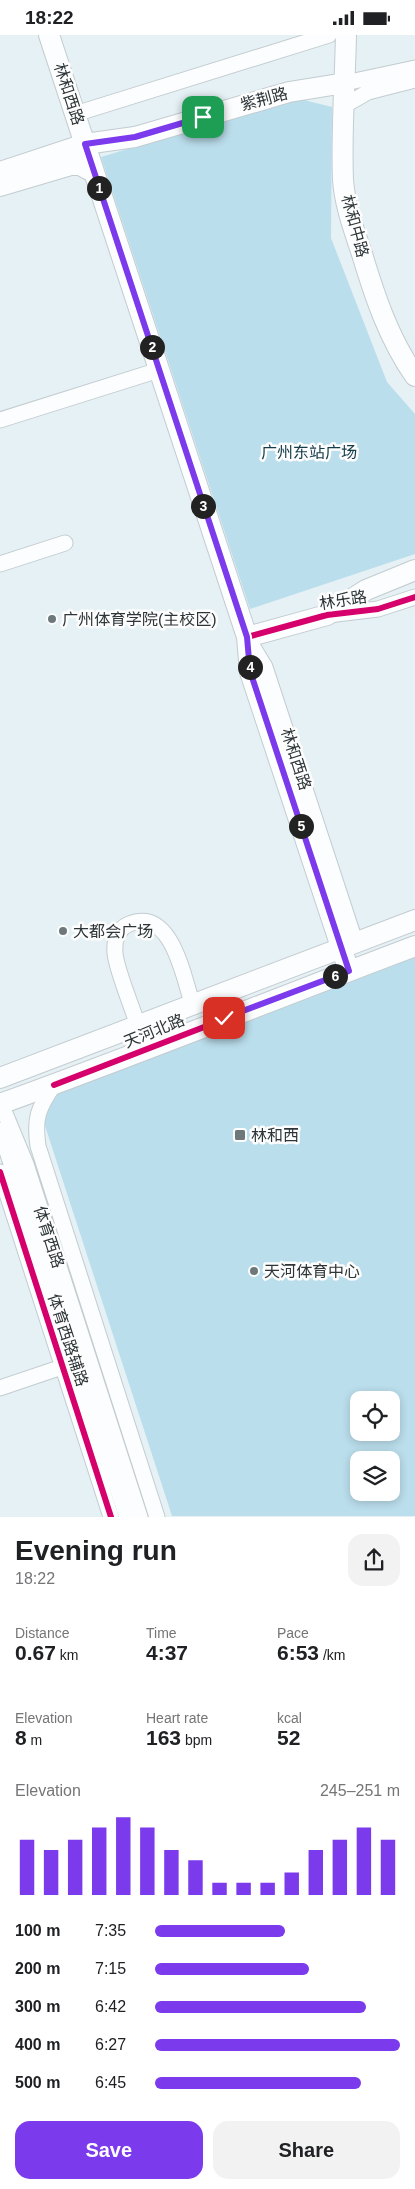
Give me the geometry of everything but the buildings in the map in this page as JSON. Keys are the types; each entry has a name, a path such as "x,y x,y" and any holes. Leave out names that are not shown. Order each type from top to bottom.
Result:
{"main road":[{"name":"林和西路","path":"49,35 247,637 250,671 348,944 349,971"},
{"name":"林和中路","path":"346,35 345,83 342,107 343,182 348,214 380,313 415,376"},
{"name":"紫荆路","path":"0,172 85,144 135,137 289,92 345,83"},
{"path":"0,186 71,165 80,165 93,172"},
{"name":"林乐路","path":"247,637 327,615 366,590 415,570"},
{"name":"天河北路","path":"0,1078 415,920"},
{"name":"天河北路","path":"0,1103 54,1085 415,946"}],"street":[{"path":"75,114 329,35"},
{"name":"紫荆路","path":"345,83 415,68"},
{"path":"342,107 368,92 415,80"},
{"path":"0,419 159,369"},
{"path":"0,564 66,543"},
{"name":"林乐路","path":"327,615 371,610 415,597"},
{"path":"138,1026 115,954 116,935 125,925 140,919 155,923 169,937 193,1006"},
{"name":"体育西路辅路","path":"54,1085 38,1109 36,1131 38,1146 157,1517"},
{"name":"体育西路","path":"0,1103 26,1163 140,1517"},
{"name":"体育西路","path":"0,1130 127,1517"},
{"name":"体育西路辅路","path":"0,1173 62,1367 106,1515"},
{"path":"0,1388 62,1367"},
{"path":"121,1457 136,1452"}],"green space":[{"name":"广州东站广场","path":"296,98 332,107 331,238 387,382 415,414 415,554 250,609 101,157"},
{"name":"天河体育中心","path":"415,951 415,1516 172,1516 33,1089"}],"cycle path":[{"path":"93,172 247,637 250,672 341,947"},
{"path":"247,637 327,615 378,609 415,597"},
{"path":"54,1085 349,971"},
{"path":"0,1172 111,1517"}],"place":[{"name":"广州体育学院(主校区)","path":"52,619"},
{"name":"大都会广场","path":"63,931"},
{"name":"林和西","path":"240,1135"},
{"name":"天河体育中心","path":"254,1271"}],"route":[{"path":"203,117 135,137 85,144 247,637 250,671 349,971 224,1018"}]}
